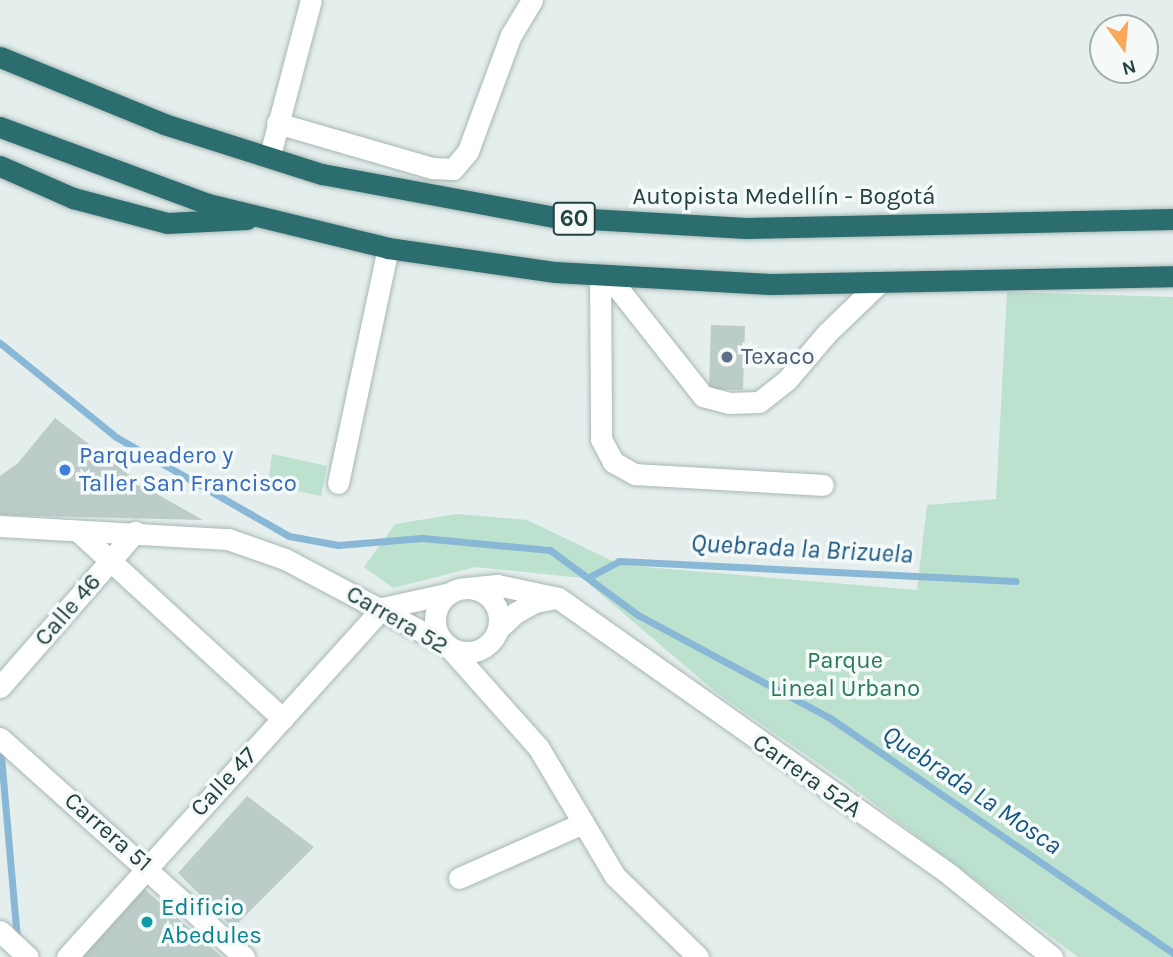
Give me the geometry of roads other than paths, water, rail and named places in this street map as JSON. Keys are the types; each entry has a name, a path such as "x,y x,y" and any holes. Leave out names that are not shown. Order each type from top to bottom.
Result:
{"highway":[{"name":"Autopista Medellín - Bogotá","path":"0,57 163,124 270,155 323,174 403,192 555,217 665,226 880,227 1173,219"},
{"name":"60","path":"0,127 128,177 263,218 388,248 604,276 770,284 1173,276"},
{"path":"0,166 73,198 167,223 263,218"}],"street":[{"path":"270,155 312,0"},
{"path":"277,123 432,168 453,169 468,151 511,35 532,0"},
{"path":"338,483 388,248"},
{"path":"604,276 703,396 729,403 759,402 787,380 827,333 880,282"},
{"path":"604,276 601,439 613,461 635,474 823,485"},
{"path":"1145,277 1173,288"},
{"name":"Carrera 52","path":"0,526 80,533 135,532 228,539 285,559 382,608 447,645 538,747 615,876 698,957"},
{"name":"Calle 46","path":"0,687 135,532"},
{"path":"80,533 283,719"},
{"name":"Carrera 52A","path":"382,608 498,585 558,598 950,876 1052,957"},
{"path":"498,629 493,601 458,591 436,614 437,631 447,645 456,650 477,651 498,629 514,612 536,602 558,598"},
{"name":"Calle 47","path":"68,957 147,866 382,608"},
{"name":"Carrera 51","path":"0,738 147,866 244,957"},
{"path":"459,878 583,823"},
{"path":"2,933 28,957"}],"waterway":[{"name":"Quebrada La Mosca","path":"0,343 116,437 289,536 338,545 422,538 550,550 638,615 830,718 1173,953"},
{"name":"Quebrada la Brizuela","path":"591,576 619,561 1015,581"},
{"path":"1,756 17,939"}],"place":[{"name":"Texaco","path":"727,357"},
{"name":"Parqueadero y Taller San Francisco","path":"65,470"},
{"name":"Edificio Abedules","path":"147,922"}],"park label":[{"name":"Parque Lineal Urbano","path":"845,675"}]}
